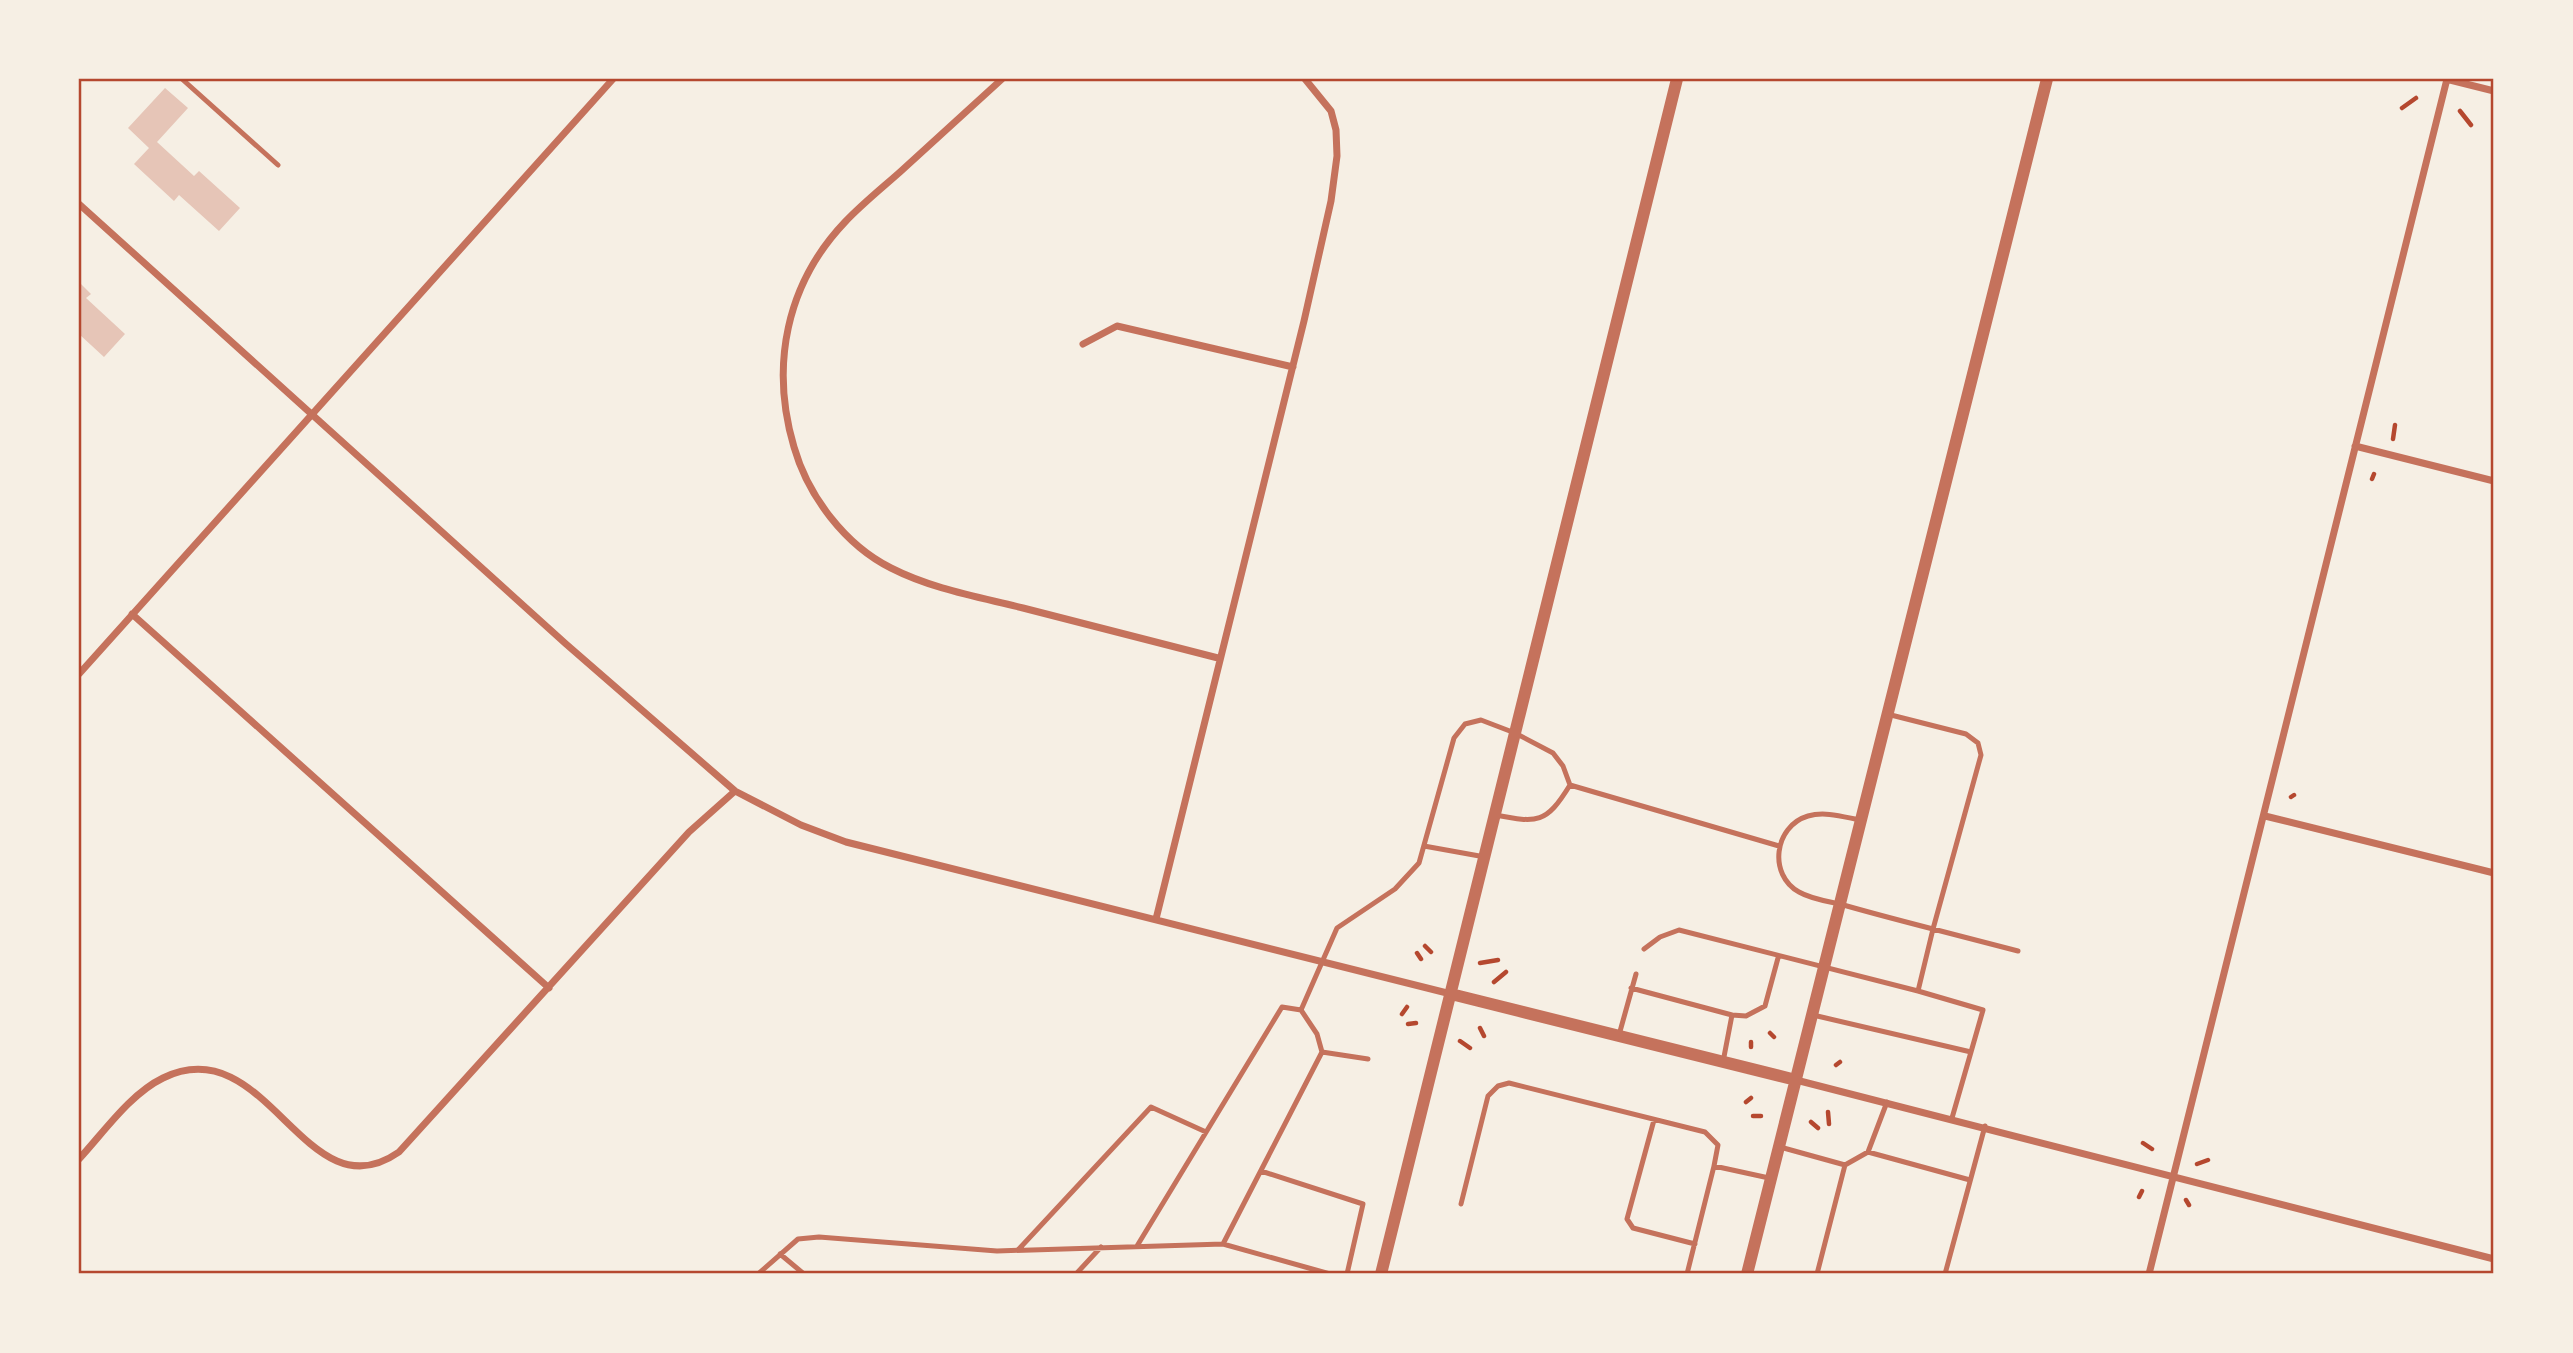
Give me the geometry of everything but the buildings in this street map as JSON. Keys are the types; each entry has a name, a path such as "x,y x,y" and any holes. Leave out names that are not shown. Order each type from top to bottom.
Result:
{"street":[{"path":"79,674 613,79"},
{"path":"1002,79 846,221 819,253 802,284 789,318 783,354 786,422 797,459 832,519 870,555 895,570 987,599 1218,658"},
{"path":"1156,919 1218,658 1293,367 1331,201 1337,156 1331,111 1305,79"},
{"path":"1381,1274 1677,79"},
{"path":"1747,1274 2047,79"},
{"path":"2149,1274 2447,79 2494,91"},
{"path":"79,204 566,644 735,790 801,825 846,842 1985,1126 2174,1179 2494,1259"},
{"path":"1083,344 1117,326 1293,367"},
{"path":"2355,446 2494,481"},
{"path":"132,614 549,988"},
{"path":"79,1159 146,1088 183,1071 206,1071 227,1075 245,1084 329,1160 347,1166 366,1167 387,1160 399,1152 689,832 735,790"},
{"path":"2265,816 2494,873"}],"lane":[{"path":"182,79 278,165"},
{"path":"1887,714 1966,734 1978,743 1980,755 1917,991"},
{"path":"1301,1010 1336,928 1395,888 1419,863 1454,738 1465,724 1481,720 1553,752 1563,766 1570,785"},
{"path":"1495,815 1530,822 1558,804 1570,785"},
{"path":"1570,785 1779,846"},
{"path":"1860,820 1827,814 1807,816 1788,829 1779,846 1780,869 1790,886 1807,895 2018,951"},
{"path":"1424,846 1485,857"},
{"path":"1644,949 1660,937 1679,930 1983,1010 1952,1118"},
{"path":"1631,988 1732,1015 1746,1016 1765,1006 1778,958"},
{"path":"1619,1035 1636,974"},
{"path":"1137,1246 1282,1007 1301,1010 1317,1034 1322,1052 1223,1244"},
{"path":"1812,1014 1971,1052"},
{"path":"1723,1062 1732,1015"},
{"path":"1322,1052 1368,1059"},
{"path":"1461,1204 1488,1096 1498,1086 1509,1083 1705,1132 1718,1145 1687,1274"},
{"path":"1779,1147 1845,1165 1868,1152 1887,1102"},
{"path":"1018,1251 1152,1107 1206,1132"},
{"path":"1654,1119 1628,1219 1633,1228 1695,1244"},
{"path":"1945,1274 1985,1126"},
{"path":"1868,1152 1970,1180"},
{"path":"1817,1274 1845,1165"},
{"path":"1714,1166 1770,1178"},
{"path":"1261,1171 1363,1204 1347,1274"},
{"path":"758,1274 798,1239 819,1237 1018,1251 1223,1244 1330,1274"},
{"path":"1076,1274 1101,1247"},
{"path":"780,1254 804,1274"}],"path":[{"path":"2402,108 2417,98"},
{"path":"2460,111 2471,125"},
{"path":"2393,439 2395,425"},
{"path":"1425,946 1431,952"},
{"path":"1417,953 1421,959"},
{"path":"1480,963 1498,960"},
{"path":"1494,982 1506,972"},
{"path":"1402,1014 1407,1007"},
{"path":"1408,1024 1416,1023"},
{"path":"1480,1028 1484,1036"},
{"path":"1460,1041 1470,1048"},
{"path":"1828,1112 1829,1124"},
{"path":"1753,1116 1761,1116"},
{"path":"1811,1122 1818,1128"},
{"path":"2143,1143 2152,1149"},
{"path":"2197,1164 2208,1160"},
{"path":"2138,1197 2142,1191"}]}
